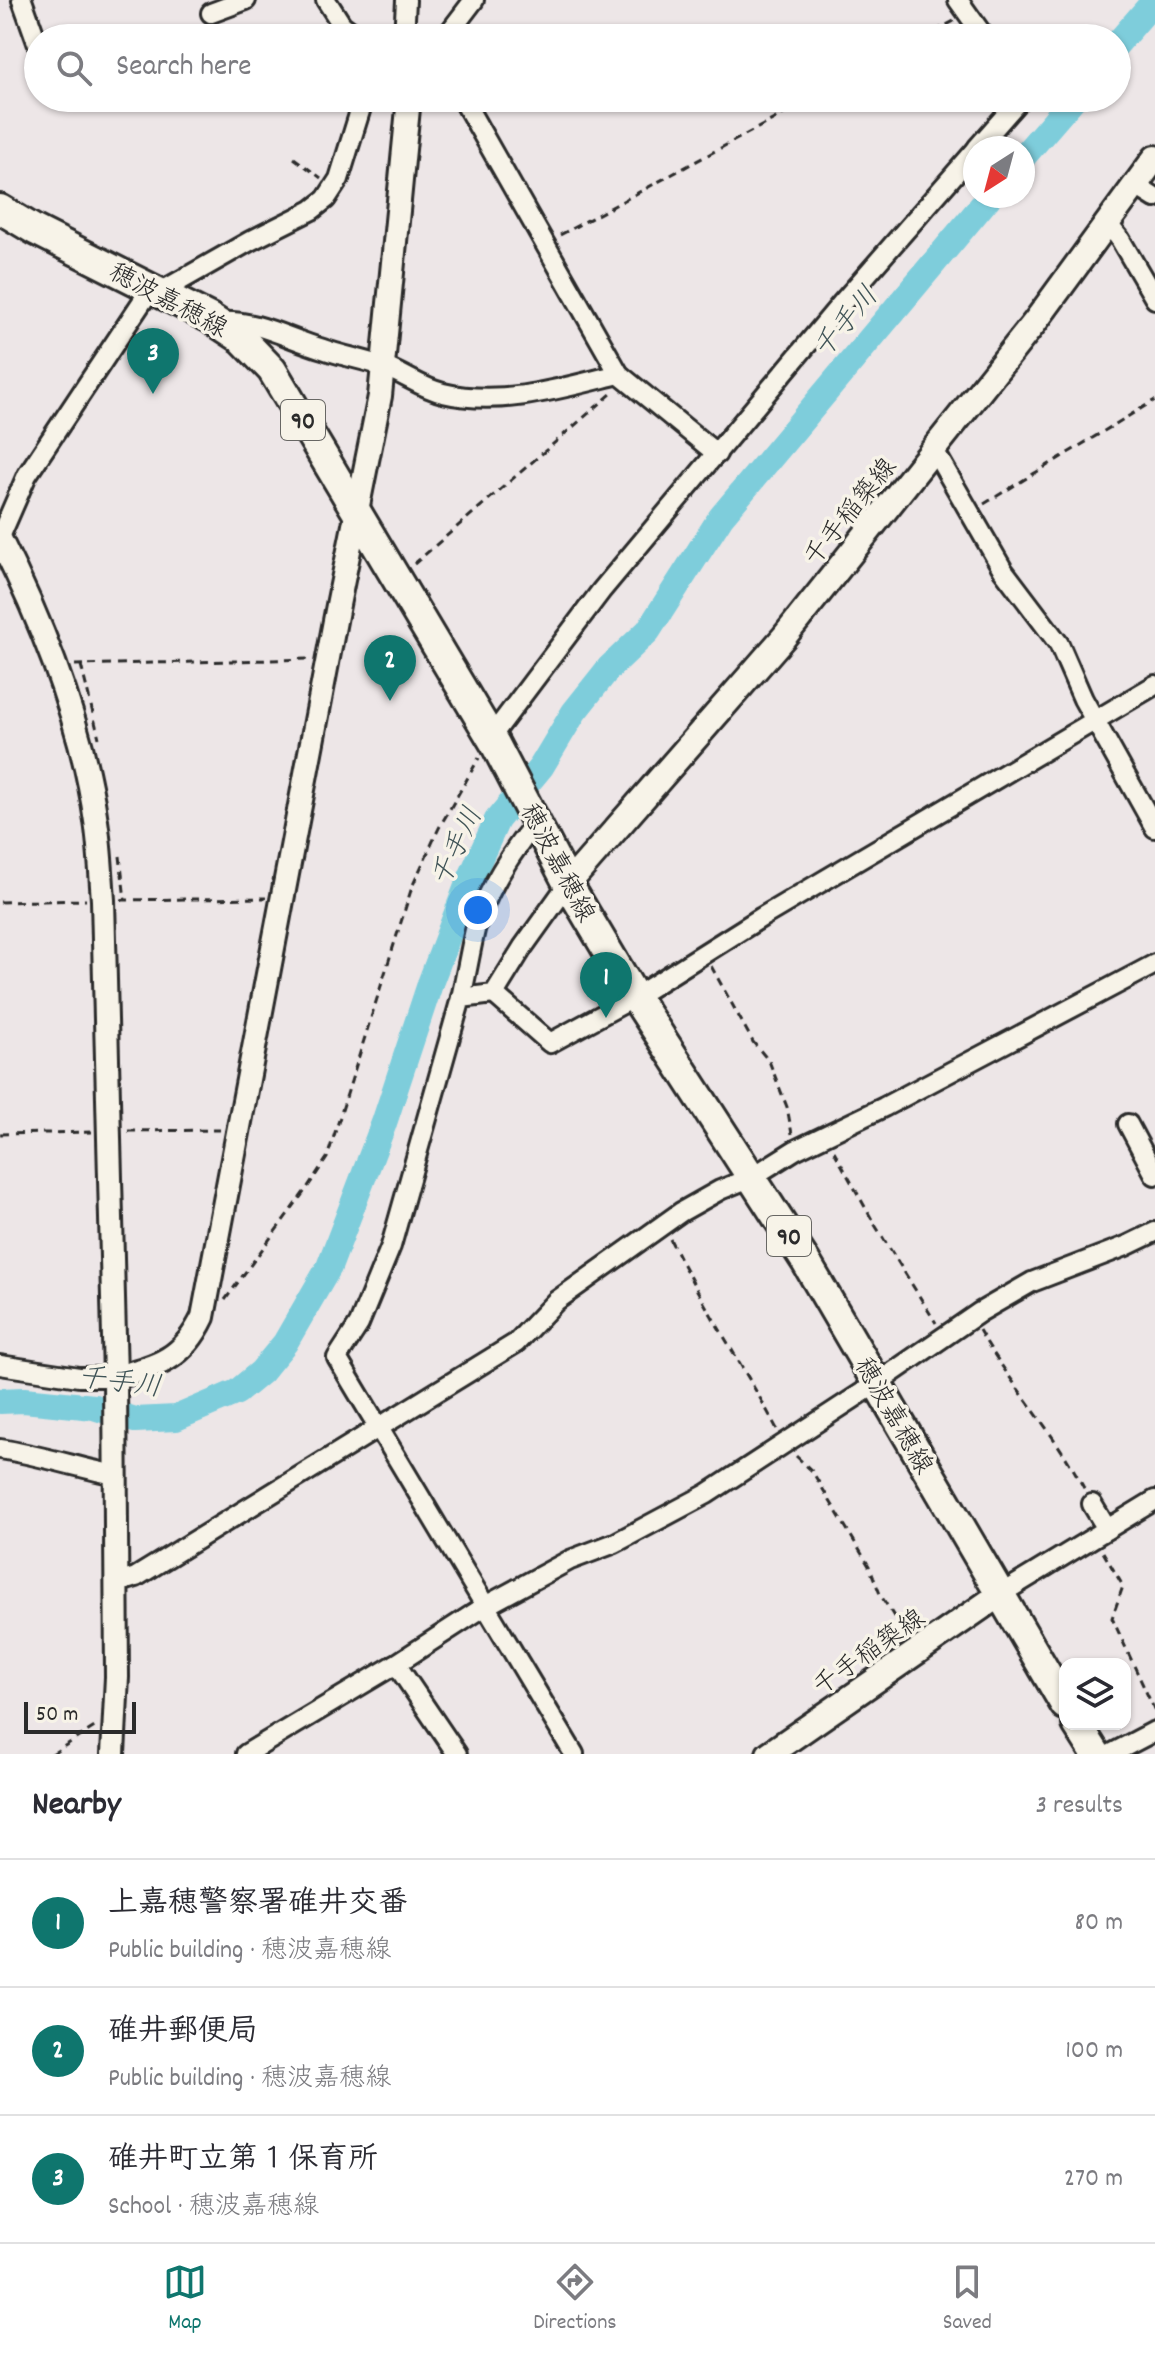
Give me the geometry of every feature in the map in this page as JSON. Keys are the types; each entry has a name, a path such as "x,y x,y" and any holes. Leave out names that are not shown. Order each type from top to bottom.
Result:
{"main road":[{"name":"千手稲築線","path":"568,884 784,637 934,450 1108,224 1146,192 1155,158"},
{"name":"穂波嘉穂線","path":"2,216 157,289 216,322 242,339 272,370 493,741 568,884 635,997 752,1177 877,1383 1059,1695"},
{"name":"千手稲築線","path":"769,1754 999,1595"},
{"path":"1081,1730 1096,1754"}],"street":[{"path":"22,0 31,24"},
{"path":"211,13 246,0"},
{"path":"326,0 341,24"},
{"path":"405,24 406,0"},
{"path":"456,24 474,0"},
{"path":"963,6 975,24"},
{"path":"113,1754 117,1583 115,1377 103,900 96,821 78,736 55,665 0,538 27,475 157,289 312,210 326,199 350,148 360,112"},
{"path":"0,1365 79,1377 115,1377 167,1361 182,1351 203,1317 383,366 408,112"},
{"path":"470,112 622,378 717,454"},
{"path":"987,136 1009,112"},
{"path":"493,741 601,591 841,304 963,164"},
{"path":"1108,224 1155,299"},
{"path":"216,322 237,320 257,324 322,349 383,366 443,393 472,397 510,396 622,378"},
{"path":"934,450 1003,570 1059,644 1095,721 1155,828"},
{"path":"461,998 494,994 550,1043 635,997 1155,685"},
{"path":"535,818 493,886 476,928 461,998 391,1246 359,1324 337,1358 574,1754"},
{"path":"494,994 568,884"},
{"path":"117,1583 136,1577 516,1343 556,1301 664,1224 720,1190 752,1177 825,1134 884,1107 1155,964"},
{"path":"1128,1124 1155,1175"},
{"path":"246,1754 487,1605 570,1560 615,1543 694,1501 877,1383 972,1317 1032,1282 1155,1232"},
{"path":"0,1449 66,1465 115,1470"},
{"path":"999,1595 1155,1500"},
{"path":"1092,1504 1100,1533"},
{"path":"396,1664 457,1754"},
{"path":"1111,1754 1155,1731"}],"path":[{"path":"940,24 963,6"},
{"path":"546,243 787,112"},
{"path":"294,158 334,187"},
{"path":"397,579 622,378"},
{"path":"970,513 1155,400"},
{"path":"55,665 327,659"},
{"path":"225,1300 327,1158 412,887 439,828 493,741"},
{"path":"0,902 281,898"},
{"path":"704,954 753,1042 769,1061 787,1107 795,1150"},
{"path":"0,1134 239,1129"},
{"path":"825,1134 875,1225 944,1337"},
{"path":"664,1224 688,1276 740,1361 784,1442 808,1471 812,1471 869,1566 880,1594 917,1652"},
{"path":"972,1317 992,1353 1067,1456 1092,1504"},
{"path":"1100,1533 1123,1586 1112,1618 1155,1711"},
{"path":"52,1754 115,1714"}],"waterway":[{"name":"千手川","path":"1131,28 1155,0"},
{"name":"千手川","path":"1035,143 1062,112"},
{"name":"千手川","path":"0,1401 24,1400 94,1407 135,1420 176,1418 237,1392 261,1372 285,1343 329,1267 384,1123 431,981 467,886 497,820 541,767 574,712 609,668 648,631 721,517 980,208"}],"place":[{"name":"碓井町立第１保育所","path":"153,394"},
{"name":"碓井郵便局","path":"390,701"},
{"name":"上嘉穂警察署碓井交番","path":"606,1018"}]}
